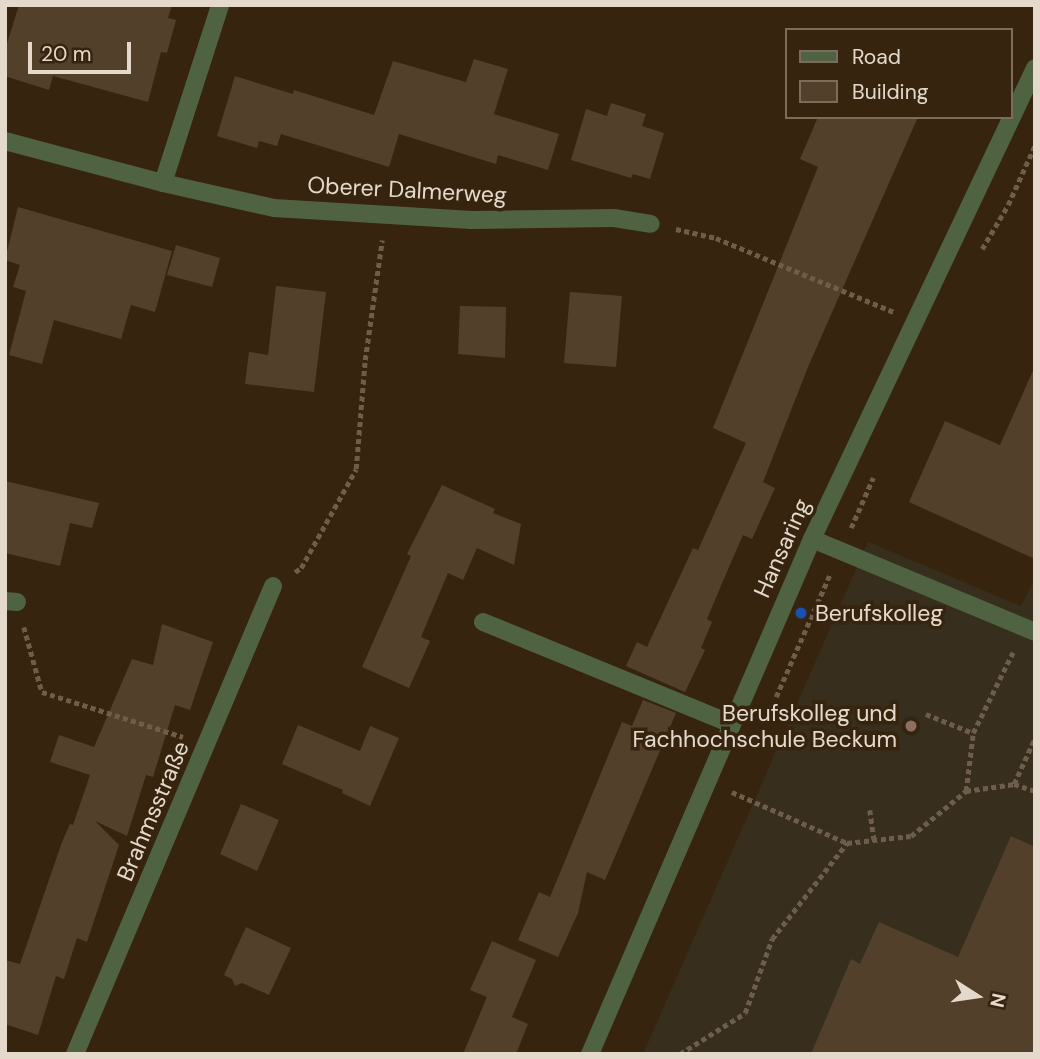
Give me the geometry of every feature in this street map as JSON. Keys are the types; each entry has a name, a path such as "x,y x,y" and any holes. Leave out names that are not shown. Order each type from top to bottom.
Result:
{"street":[{"path":"163,183 220,5"},
{"name":"Hansaring","path":"1012,116 1035,68"},
{"name":"Hansaring","path":"590,1054 812,539 1011,119"},
{"name":"Oberer Dalmerweg","path":"5,141 163,183 274,208 472,220 614,218 651,224"},
{"path":"812,539 1030,630"},
{"name":"Brahmsstraße","path":"75,1054 274,586"},
{"path":"483,622 732,724"}],"path":[{"path":"980,252 1007,205 1035,145"},
{"path":"274,586 301,568 356,469 365,360 385,215"},
{"path":"651,224 716,238 914,320"},
{"path":"773,704 874,476"},
{"path":"11,601 43,692 208,745"},
{"path":"966,791 973,733 1030,630"},
{"path":"926,714 973,733"},
{"path":"1014,784 1035,738"},
{"path":"728,805 739,780"},
{"path":"708,781 847,844 911,835 966,791 1014,784 1035,791"},
{"path":"870,810 874,840"},
{"path":"680,1054 745,1013 772,939 847,844"}],"shaded area":[{"name":"Berufskolleg und Fachhochschule Beckum","path":"868,542 1021,606 1035,579 1035,1054 643,1054"}],"building":[{"path":"19,5 172,5 168,18 176,20 167,53 161,52 148,102 53,76 49,90 5,76 5,50"},
{"path":"474,59 508,69 494,114 559,134 548,170 498,155 496,164 399,134 389,167 281,134 277,146 259,141 257,148 217,136 235,76 293,94 294,90 374,115 393,61 466,82"},
{"path":"611,103 646,114 642,126 664,133 650,179 633,174 631,178 571,160 586,109 607,116"},
{"path":"817,119 917,119 808,367 763,482 775,488 752,539 743,535 707,619 712,622 701,648 705,650 685,692 626,666 637,642 647,647 693,548 698,550 746,443 713,428 818,167 800,159"},
{"path":"18,207 172,251 155,312 131,305 121,339 54,320 42,364 9,355 26,291 13,287 20,265 5,260"},
{"path":"176,245 220,258 212,287 167,275"},
{"path":"276,286 326,292 314,392 245,384 249,352 268,355"},
{"path":"570,292 622,296 616,367 564,363"},
{"path":"460,306 506,307 505,358 458,354"},
{"path":"1035,366 1035,559 909,502 945,421 1000,445"},
{"path":"5,481 99,503 92,528 70,523 60,566 5,553"},
{"path":"442,485 495,509 493,513 521,524 514,565 477,548 463,580 448,573 421,637 430,641 409,688 362,667 411,556 407,554"},
{"path":"162,624 213,642 190,710 175,705 153,777 146,775 127,836 95,821 119,845 87,942 77,938 64,979 56,976 38,1035 5,1024 5,960 20,964 62,842 70,824 73,825 90,775 50,762 59,735 94,747 132,659 153,665"},
{"path":"643,700 676,713 605,880 587,872 578,913 558,957 518,940 539,892 550,897 622,722 632,726"},
{"path":"298,725 360,751 370,726 399,738 370,806 342,793 343,790 282,764"},
{"path":"241,804 279,820 257,871 220,854"},
{"path":"1011,836 1035,847 1035,1054 811,1054 851,959 860,964 879,922 958,957"},
{"path":"246,927 291,948 269,995 242,983 235,986 232,979 224,975"},
{"path":"492,941 536,960 512,1017 528,1024 516,1054 463,1054 487,997 470,990"}],"place":[{"name":"Berufskolleg","path":"801,613"},
{"name":"Berufskolleg und Fachhochschule Beckum","path":"911,726"}]}
